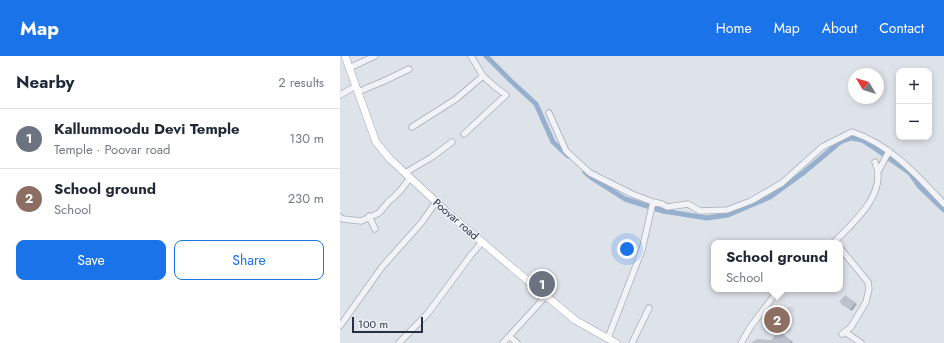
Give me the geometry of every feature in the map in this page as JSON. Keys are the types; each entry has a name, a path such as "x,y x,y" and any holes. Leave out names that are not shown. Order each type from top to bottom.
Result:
{"main road":[{"name":"Poovar road","path":"345,56 376,142 390,159 436,202 575,320 616,343"}],"street":[{"path":"349,68 375,56"},
{"path":"464,134 506,95 483,76 471,56"},
{"path":"340,95 382,82 409,69"},
{"path":"412,127 456,99 483,76"},
{"path":"549,113 566,151 590,173 653,205 667,207 688,204 700,211 727,210 751,201 782,183 822,147 852,132 863,136 889,151 913,171 944,204"},
{"path":"340,217 343,219 361,221 379,212 400,191 408,176 452,142"},
{"path":"879,170 889,151"},
{"path":"837,240 860,214 874,195 879,178 879,170 876,162"},
{"path":"340,326 382,267 422,222 436,202"},
{"path":"608,338 642,250 653,205"},
{"path":"369,216 375,229"},
{"path":"399,343 428,312 470,255 482,242"},
{"path":"843,252 868,282 869,289 866,302 851,327 844,333 861,343"},
{"path":"741,343 778,292"},
{"path":"503,343 546,296"},
{"path":"632,343 649,308"},
{"path":"508,336 517,343"}],"shaded area":[{"path":"792,306 794,310 793,313 788,315 785,321 787,326 792,330 788,333 780,329 776,322 765,325 765,320 772,319 771,315 763,315 768,309 780,314 787,311 788,307"}],"building":[{"path":"845,295 855,302 850,309 839,302"},
{"path":"779,331 791,340 789,343 751,343 757,339 771,340"}],"waterway":[{"path":"486,56 536,104 553,142 568,156"},
{"path":"585,172 625,199 663,211 707,218 728,215 770,197 803,173 840,142 851,138 862,140 910,173 920,187 944,210"}],"place":[{"name":"Kallummoodu Devi Temple","path":"542,284"},
{"name":"School ground","path":"777,320"}]}
